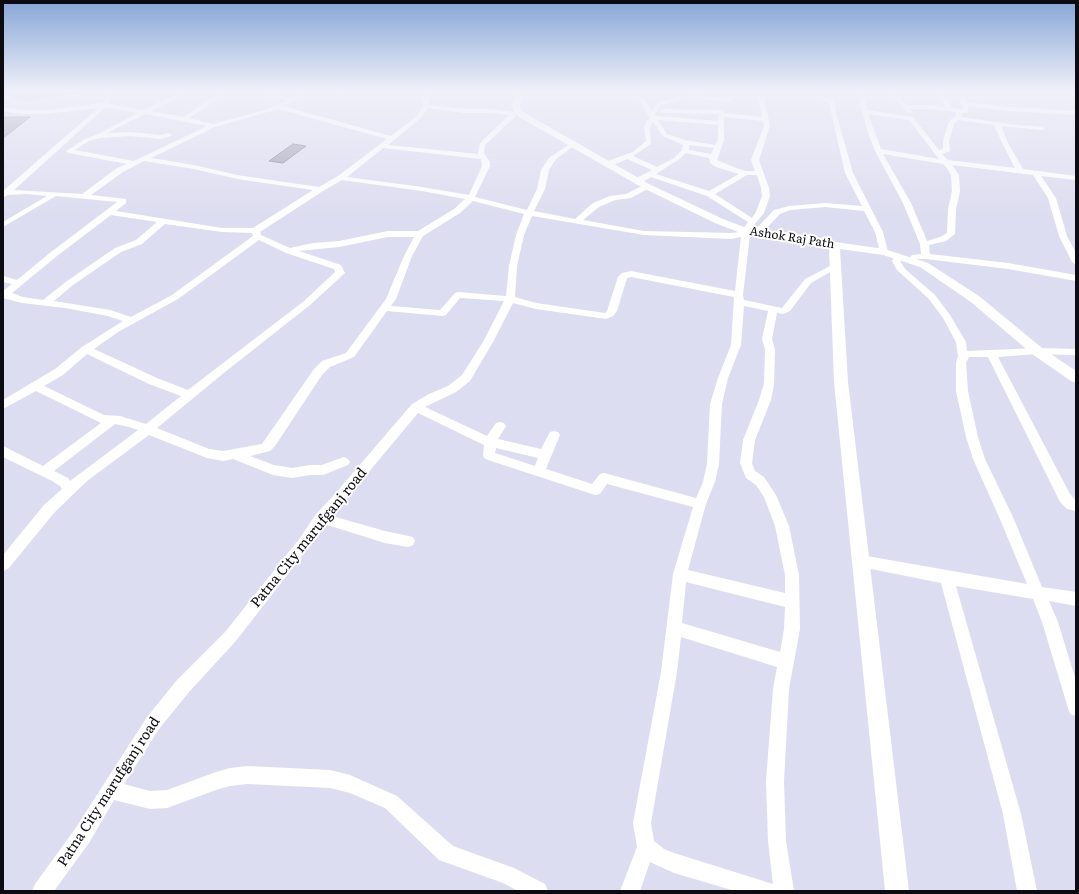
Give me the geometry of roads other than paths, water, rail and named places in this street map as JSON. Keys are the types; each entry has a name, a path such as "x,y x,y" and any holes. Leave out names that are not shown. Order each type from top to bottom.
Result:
{"main road":[{"name":"Ashok Raj Path","path":"554,134 642,183 749,233 884,252 912,260 935,271 969,295 1037,351 1076,378"},
{"path":"834,245 841,382 897,891"}],"street":[{"path":"4,194 73,134"},
{"path":"42,161 52,160 87,140 103,134"},
{"path":"99,136 124,134 161,137 169,135"},
{"path":"84,196 114,173 197,134"},
{"path":"376,134 391,138"},
{"path":"3,405 68,365 86,349 106,335 130,320 175,297 256,234 320,189 341,178 397,134"},
{"path":"289,251 313,246 339,244 388,234 420,234 458,212 471,198 485,171 486,162 481,152 483,143 493,134"},
{"path":"608,164 641,150 648,144 648,134"},
{"path":"664,134 685,142 718,147"},
{"path":"713,157 721,140 721,134"},
{"path":"630,891 646,847 642,823 669,672 680,574 700,504 709,482 713,464 716,404 723,378 736,345 739,299 749,233 753,222 760,214 766,196 765,188 755,163 755,158 764,134"},
{"path":"839,134 849,174 881,236 884,252"},
{"path":"870,134 878,152 907,203 924,244 926,256"},
{"path":"923,134 953,171 956,179 956,195 952,208 951,234 943,240 924,244"},
{"path":"937,152 947,151 946,141 948,134"},
{"path":"1001,134 1020,170"},
{"path":"577,221 596,205 613,198 628,196 650,174 671,162 685,151 685,142"},
{"name":"Patna City marufganj road","path":"42,891 82,836 153,723 171,700 230,637 305,542 321,518 340,499 416,407 433,397 452,389 466,378 488,342 510,299 513,266 520,235 529,213 540,194 546,167 553,158 573,144"},
{"path":"380,146 483,157"},
{"path":"68,151 135,163"},
{"path":"685,151 713,157"},
{"path":"878,152 1076,178"},
{"path":"627,156 658,170"},
{"path":"713,157 714,161 719,165 745,173 759,173"},
{"path":"143,159 194,167 236,177 320,189"},
{"path":"1035,172 1052,198 1061,230 1076,262"},
{"path":"710,194 745,173"},
{"path":"650,174 710,194 753,222"},
{"path":"341,178 471,198 529,213 624,230 671,235 731,236 749,233 777,212 789,208 825,205 868,209"},
{"path":"4,194 55,194 123,201 4,294"},
{"path":"3,225 55,194"},
{"path":"3,565 49,509 68,489 95,467 147,430 189,395 308,303 340,273 338,267 289,251 256,234 110,212"},
{"path":"45,303 70,283 118,250 139,242 164,220"},
{"path":"36,386 95,416 106,420 132,422 147,430 207,453 223,456 261,450 266,448 271,443 318,372 326,364 350,355 362,340 395,291 406,262 420,234"},
{"path":"898,256 896,261 901,270 938,303 953,326 961,342 963,356 961,362 961,383 974,447 1014,534 1050,622 1076,708"},
{"path":"912,260 915,257 926,256 1008,266 1076,278"},
{"path":"384,308 443,313 458,294 510,299 536,306 606,316 612,311 623,277 631,274 739,299 773,310 783,311 787,309 808,281 835,267"},
{"path":"3,279 18,283"},
{"path":"4,294 22,300 65,305 110,313 130,320"},
{"path":"773,310 766,339 770,350 769,384 765,400 749,440 746,463 750,474 767,488 782,526 790,561 793,602 791,641 781,689 775,781 777,841 784,891"},
{"path":"86,349 147,379 189,395"},
{"path":"963,356 968,354 1037,351 1076,352"},
{"path":"991,354 1065,498 1072,505 1076,506"},
{"path":"416,407 488,442 545,455"},
{"path":"45,472 113,420"},
{"path":"488,442 500,426"},
{"path":"539,471 554,435"},
{"path":"488,442 490,443 489,456 595,490 604,478 700,504"},
{"path":"3,451 12,457 64,482 68,489"},
{"path":"234,454 273,470 292,473 310,470 323,470 344,462"},
{"path":"321,518 385,537 408,541"},
{"path":"861,561 947,578 1076,599"},
{"path":"680,574 793,602"},
{"path":"947,578 1012,814 1027,891"},
{"path":"675,628 786,662"},
{"path":"111,790 150,800 166,799 230,777 248,775 330,779 350,784 391,802 446,853 507,875 538,891"},
{"path":"646,847 657,856 674,863 767,891"}]}
